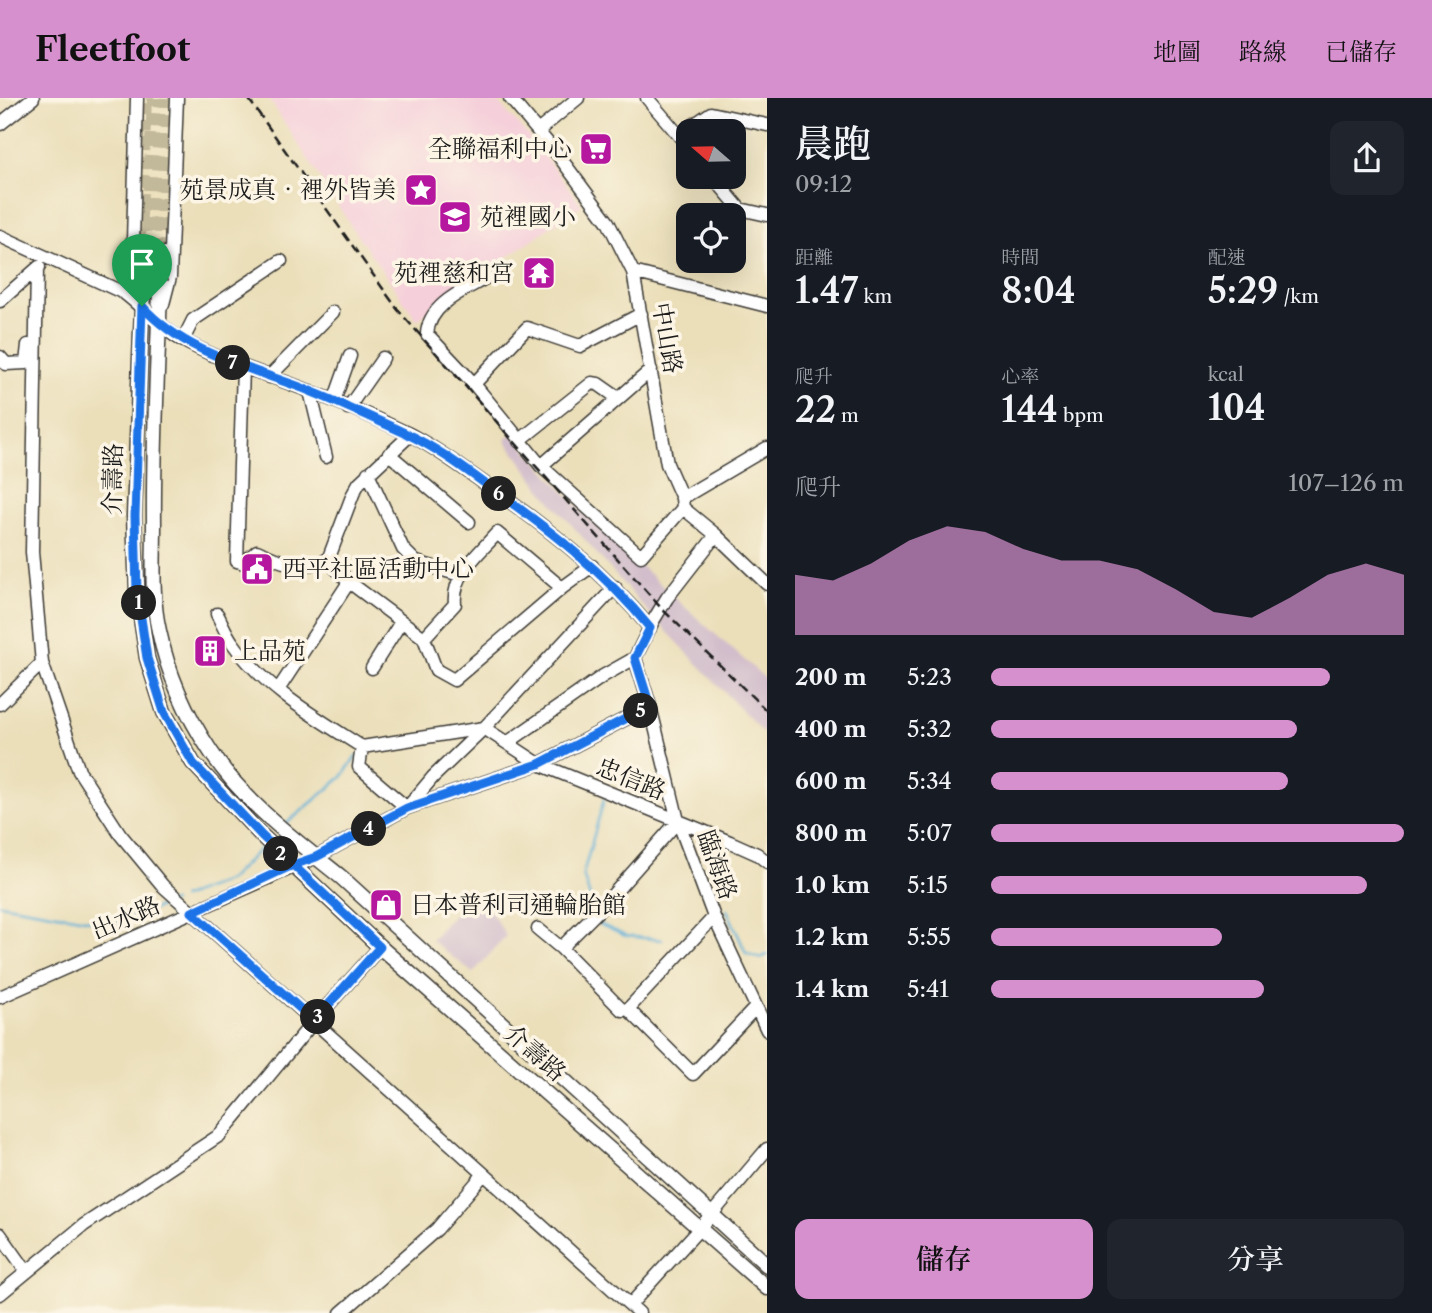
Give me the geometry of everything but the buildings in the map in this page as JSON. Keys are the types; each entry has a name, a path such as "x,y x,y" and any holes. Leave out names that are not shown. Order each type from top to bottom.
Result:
{"main road":[{"name":"介壽路","path":"767,1265 316,857 276,824 213,754 195,725 172,674 159,630 154,587 153,482 158,325 153,257 142,306 135,516 137,592 147,658 164,712 193,763 262,836 380,947 767,1288"}],"street":[{"path":"0,124 33,98"},
{"path":"137,98 132,277 142,306"},
{"path":"158,325 170,277 177,98"},
{"name":"中山路","path":"510,98 608,222 632,272 667,464 682,503 767,584"},
{"path":"538,131 578,98"},
{"path":"647,98 676,133"},
{"path":"701,119 710,113 738,119"},
{"path":"746,121 767,125"},
{"path":"723,189 740,209 767,215"},
{"path":"0,236 124,293 142,306 158,325 183,340 243,368 310,391 410,435 524,512 592,566 615,587 650,628"},
{"path":"0,301 47,257"},
{"path":"183,340 193,320 281,261"},
{"path":"37,269 32,552 41,663 79,771 120,834 163,886 634,1309 767,1149"},
{"path":"632,272 767,306"},
{"path":"486,277 443,303 427,325 427,334 474,384 541,466 641,556 682,503 767,448"},
{"path":"269,377 333,312"},
{"path":"474,384 527,328 580,346 641,314"},
{"path":"0,357 6,364 26,363 28,342 36,342"},
{"path":"334,401 351,356"},
{"path":"348,408 383,358"},
{"path":"243,368 237,561 244,563 257,551 280,562 308,567 328,560 353,494 368,473 410,435"},
{"path":"541,466 651,370"},
{"path":"519,441 592,383 618,398"},
{"path":"310,391 326,457"},
{"path":"389,454 469,522"},
{"path":"368,473 403,549 416,562 460,575"},
{"path":"424,638 455,604 453,590 460,575 497,533 562,588"},
{"path":"507,743 635,658 674,588 716,535"},
{"path":"328,560 348,582 424,638 436,670 454,680 562,588 592,566"},
{"path":"278,690 348,582"},
{"path":"362,747 359,768 407,808 433,777 484,728 615,587"},
{"path":"217,614 231,642 264,680 362,747 484,728"},
{"path":"372,668 401,622"},
{"name":"臨海路","path":"635,658 650,706 678,821 714,917 767,1030"},
{"path":"0,704 41,663"},
{"name":"出水路","path":"0,997 184,905 316,857 407,808 539,764 650,706"},
{"name":"忠信路","path":"484,728 539,764 757,854 767,862"},
{"path":"561,948 603,906 678,821"},
{"path":"538,929 561,948 622,1010 628,1009 714,917"},
{"path":"0,1294 85,1225 220,1135 314,1021 380,947"},
{"path":"628,1009 693,1074 756,1007"},
{"path":"341,1313 437,1229 483,1175"},
{"path":"0,1234 27,1272"}],"path":[{"path":"541,149 557,137"},
{"path":"119,269 173,281"}],"shaded area":[{"name":"苑裡國小","path":"270,98 494,98 527,134 582,205 417,320 353,229"},
{"path":"512,434 582,511 767,680 767,737 642,605 548,498 505,440"},
{"path":"466,901 490,910 506,936 473,973 431,940"}],"waterway":[{"path":"286,824 342,777 356,756"},
{"path":"594,911 583,874 605,796"},
{"path":"182,898 229,880 263,846"},
{"path":"0,904 114,924 173,902"},
{"path":"727,910 746,953 760,958 767,955"},
{"path":"596,917 599,924 626,936 662,940"}],"tunnel":[{"path":"139,259 146,98"},
{"path":"147,253 154,98"},
{"path":"161,254 166,98"}],"railway":[{"path":"248,98 398,310 661,608 767,711"}],"place":[{"name":"全聯福利中心","path":"596,149"},
{"name":"苑景成真．裡外皆美","path":"421,190"},
{"name":"苑裡國小","path":"455,217"},
{"name":"苑裡慈和宮","path":"539,273"},
{"name":"西平社區活動中心","path":"257,569"},
{"name":"上品苑","path":"210,651"},
{"name":"日本普利司通輪胎館","path":"386,905"}],"route":[{"path":"142,306 135,516 137,592 147,658 164,712 193,763 293,865 192,912 314,1021 380,947 293,865 316,857 407,808 539,764 650,706 635,658 650,628 628,600 592,566 524,512 410,435 310,391 243,368 183,340 158,325 142,306"}]}
